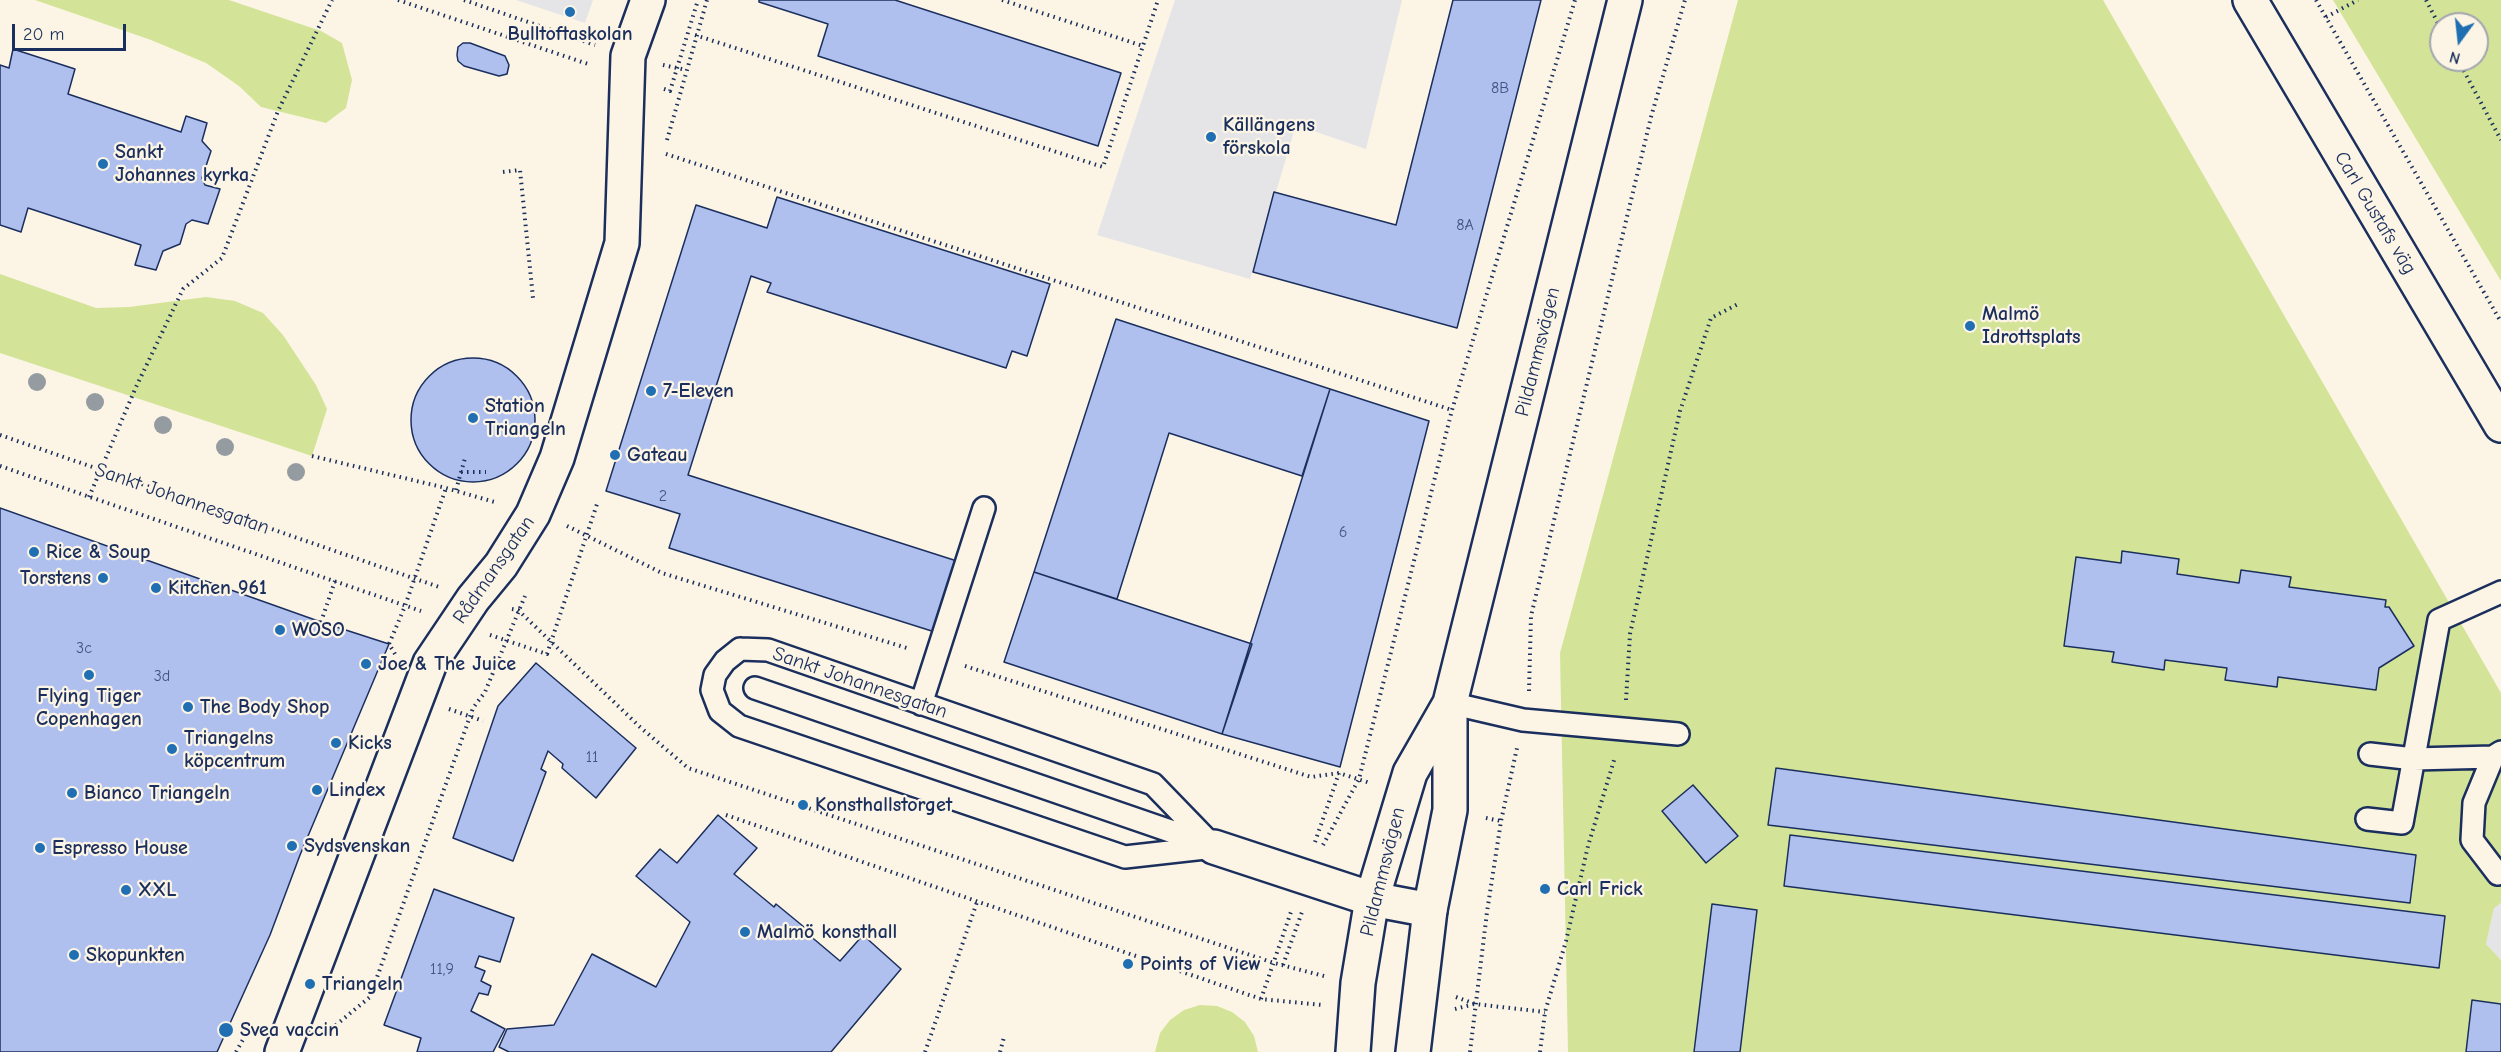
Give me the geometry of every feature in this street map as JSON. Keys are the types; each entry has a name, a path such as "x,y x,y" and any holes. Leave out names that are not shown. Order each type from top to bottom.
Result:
{"street":[{"name":"Rådmansgatan","path":"298,1048 353,863 430,663 501,565 533,514 567,430 622,243 627,67 648,0"},
{"name":"Pildammsvägen","path":"1413,1052 1430,910 1450,810 1450,703 1625,0"},
{"name":"Carl Gustafs väg","path":"2256,2 2501,425"},
{"name":"Pildammsvägen","path":"1353,1052 1358,983 1372,899 1410,773 1450,703"},
{"name":"Sankt Johannesgatan","path":"1214,847 1372,899 1430,910"}],"lane":[{"path":"921,704 984,508"},
{"path":"2367,819 2402,823 2439,620 2501,592"},
{"name":"Sankt Johannesgatan","path":"740,649 768,650 1153,784 1214,847 1125,857 739,726 720,711 712,690 715,675 725,661 740,649"},
{"path":"755,688 1214,847"},
{"path":"1450,703 1523,720 1678,734"},
{"path":"2370,754 2414,759 2497,755 2474,803 2472,840 2498,874"}],"path":[{"path":"90,496 136,387 183,290 222,258 278,111 332,0"},
{"path":"398,0 627,67 686,70"},
{"path":"464,0 627,67 670,91 698,0"},
{"path":"667,140 695,35 707,0"},
{"path":"1002,0 1143,46"},
{"path":"695,35 1104,167 1158,0"},
{"path":"1325,839 1359,779 1452,410 1575,0"},
{"path":"1470,1052 1501,821 1529,689 1531,616 1651,117 1685,0"},
{"path":"2316,0 2501,322"},
{"path":"2326,17 2358,0"},
{"path":"2464,72 2501,140"},
{"path":"666,154 1452,410"},
{"path":"503,172 520,170 533,298"},
{"path":"1540,1052 1545,1012 1566,941 1588,846 1624,728 1630,634 1680,411 1711,318 1738,304"},
{"name":"Sankt Johannesgatan","path":"0,435 364,562"},
{"path":"312,456 456,490 533,514"},
{"path":"456,490 465,458"},
{"path":"0,466 547,654 598,501"},
{"path":"461,472 486,472"},
{"path":"388,644 405,606 446,488"},
{"path":"321,622 335,581"},
{"path":"298,1048 370,997 473,708 485,692 518,610 640,727 688,768 1283,965 1335,980"},
{"path":"443,707 483,721"},
{"path":"726,815 1262,999 1324,1005"},
{"path":"925,1052 977,902"},
{"path":"1283,965 1299,920"},
{"path":"1450,995 1475,1004 1545,1012"},
{"path":"1448,1011 1475,1004"},
{"path":"1000,1052 1004,1037"}],"shaded area":[{"name":"Bulltoftaskolan","path":"516,0 593,0 585,23"},
{"name":"Källängens förskola","path":"1175,0 1402,0 1366,149 1296,125 1250,279 1097,235"},
{"path":"2501,903 2501,960 2486,944 2494,907"}],"green space":[{"path":"35,0 229,0 321,31 342,43 352,80 346,108 326,123 261,107 239,86 206,63 151,40"},
{"name":"Malmö Idrottsplats","path":"1738,0 2103,0 2501,693 2501,903 2494,908 2486,944 2501,960 2501,1052 1568,1052 1560,653"},
{"path":"2333,0 2501,0 2501,281"},
{"path":"0,274 96,308 129,307 206,297 235,301 263,313 283,335 316,385 327,409 312,456 0,353"},
{"path":"1200,1005 1217,1006 1232,1012 1245,1022 1254,1036 1258,1052 1155,1052 1160,1033 1170,1020 1184,1010"}],"building":[{"path":"759,0 895,0 1121,73 1098,146 818,56 828,24 759,2"},
{"path":"1453,0 1541,0 1457,328 1253,272 1274,192 1396,225"},
{"path":"463,43 470,43 505,56 509,65 507,74 499,76 464,66 458,61 457,55 458,47"},
{"name":"Sankt Johannes kyrka","path":"13,49 75,69 68,94 181,132 186,116 207,123 202,141 211,151 202,178 205,185 220,189 208,224 192,220 186,224 180,244 163,251 156,270 135,265 141,245 28,208 21,232 0,225 0,65 9,68"},
{"path":"777,197 1050,284 1027,356 1012,351 1006,368 767,292 771,283 751,276 688,475 960,562 938,633 669,548 680,514 606,491 696,205 767,228"},
{"path":"1116,319 1330,389 1302,476 1169,433 1117,599 1034,572"},
{"name":"Station Triangeln","path":"473,358 497,363 508,368 517,376 525,385 530,396 535,420 530,444 525,455 517,464 508,472 497,477 473,482 449,477 438,472 429,464 421,455 416,444 411,420 416,396 421,385 429,376 438,368 449,363"},
{"path":"1330,389 1429,421 1340,767 1222,734"},
{"name":"Triangelns köpcentrum","path":"0,508 389,644 300,855 270,935 217,1052 0,1052"},
{"path":"2122,551 2179,559 2177,574 2239,583 2241,570 2291,577 2289,587 2386,600 2385,607 2389,607 2414,646 2379,668 2376,690 2278,677 2277,687 2225,680 2227,668 2165,660 2164,670 2112,662 2114,652 2064,646 2076,557 2121,563"},
{"path":"1034,572 1252,644 1222,734 1004,662"},
{"path":"536,663 636,748 596,798 562,768 563,764 548,751 541,769 546,772 513,861 453,838 498,706"},
{"path":"1776,768 2416,855 2410,903 1768,825"},
{"path":"1693,785 1738,836 1706,863 1662,811"},
{"name":"Malmö konsthall","path":"718,815 757,848 734,874 774,907 776,904 840,961 863,935 901,969 831,1052 509,1052 499,1047 507,1029 554,1025 592,954 656,987 690,922 636,876 660,849 677,863"},
{"path":"1790,835 2445,916 2439,968 1784,886"},
{"path":"434,889 514,918 500,962 479,956 475,967 485,971 481,981 491,986 488,995 479,993 471,1011 505,1029 493,1052 417,1052 421,1038 384,1025"},
{"path":"1712,904 1757,910 1740,1052 1694,1052"},
{"path":"2472,1000 2501,1004 2501,1052 2466,1052"}],"place":[{"name":"Bulltoftaskolan","path":"570,12"},
{"name":"Källängens förskola","path":"1211,137"},
{"name":"Sankt Johannes kyrka","path":"103,164"},
{"name":"Malmö Idrottsplats","path":"1970,326"},
{"name":"7-Eleven","path":"651,391"},
{"name":"Station Triangeln","path":"473,418"},
{"name":"Gateau","path":"615,455"},
{"name":"Rice & Soup","path":"34,552"},
{"name":"Torstens","path":"103,578"},
{"name":"Kitchen 961","path":"156,588"},
{"name":"WOSO","path":"280,630"},
{"name":"Joe & The Juice","path":"366,664"},
{"name":"Flying Tiger Copenhagen","path":"89,675"},
{"name":"The Body Shop","path":"188,707"},
{"name":"Kicks","path":"336,743"},
{"name":"Triangelns köpcentrum","path":"172,749"},
{"name":"Lindex","path":"317,790"},
{"name":"Bianco Triangeln","path":"72,793"},
{"name":"Konsthallstorget","path":"803,805"},
{"name":"Sydsvenskan","path":"292,846"},
{"name":"Espresso House","path":"40,848"},
{"name":"Carl Frick","path":"1545,889"},
{"name":"XXL","path":"126,890"},
{"name":"Malmö konsthall","path":"745,932"},
{"name":"Skopunkten","path":"74,955"},
{"name":"Points of View","path":"1128,964"},
{"name":"Triangeln","path":"310,984"},
{"name":"Svea vaccin","path":"226,1030"}]}
